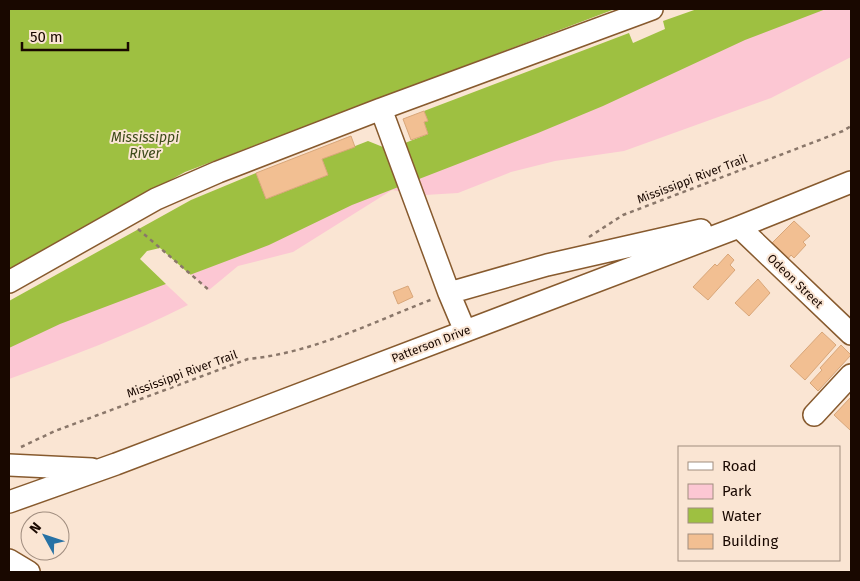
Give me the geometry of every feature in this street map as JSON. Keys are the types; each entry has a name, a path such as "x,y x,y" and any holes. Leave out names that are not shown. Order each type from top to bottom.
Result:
{"street":[{"path":"9,282 156,199 218,172 381,109 652,9"},
{"path":"381,109 449,293 465,331"},
{"name":"Patterson Drive","path":"9,502 102,469 738,227 851,182"},
{"path":"449,293 546,265 718,226 738,227"},
{"name":"Odeon Street","path":"738,227 851,334"},
{"path":"814,415 851,375"},
{"path":"13,457 102,469"},
{"path":"9,560 29,572"}],"path":[{"name":"Mississippi River Trail","path":"584,240 622,215 843,131 851,126"},
{"path":"138,229 209,290"},
{"name":"Mississippi River Trail","path":"13,457 55,431 248,359 281,354 325,342 449,293"}],"green space":[{"path":"808,9 851,9 851,57 771,98 624,151 555,161 511,172 458,193 425,195 392,190 293,252 238,266 209,290 186,271"},
{"path":"155,274 188,305 77,354 9,379 9,341"}],"water":[{"name":"Mississippi River","path":"9,9 826,9 745,40 603,106 538,133 352,205 269,245 60,324 9,348"}],"pier":[{"path":"615,9 697,9 663,21 665,29 633,43 629,33 424,111 428,121 424,122 428,134 405,143 420,182 399,190 383,147 368,141 322,159 328,175 266,199 256,173 191,200 9,301 9,269 185,172"},
{"path":"160,248 192,276 167,285 140,259 147,251"}],"building":[{"path":"424,111 428,121 424,122 428,134 411,140 403,119"},
{"path":"351,136 355,147 322,159 328,175 266,199 256,173"},
{"path":"794,221 810,236 803,242 806,245 794,258 791,255 787,260 771,244"},
{"path":"728,254 734,260 730,265 735,270 708,300 693,287 715,264 717,266"},
{"path":"758,279 770,293 749,316 735,303"},
{"path":"408,286 413,297 398,304 393,292"},
{"path":"822,332 836,345 805,380 790,366"},
{"path":"841,345 851,355 818,391 810,383 822,370 820,368"},
{"path":"851,397 851,428 850,430 834,415"}]}
